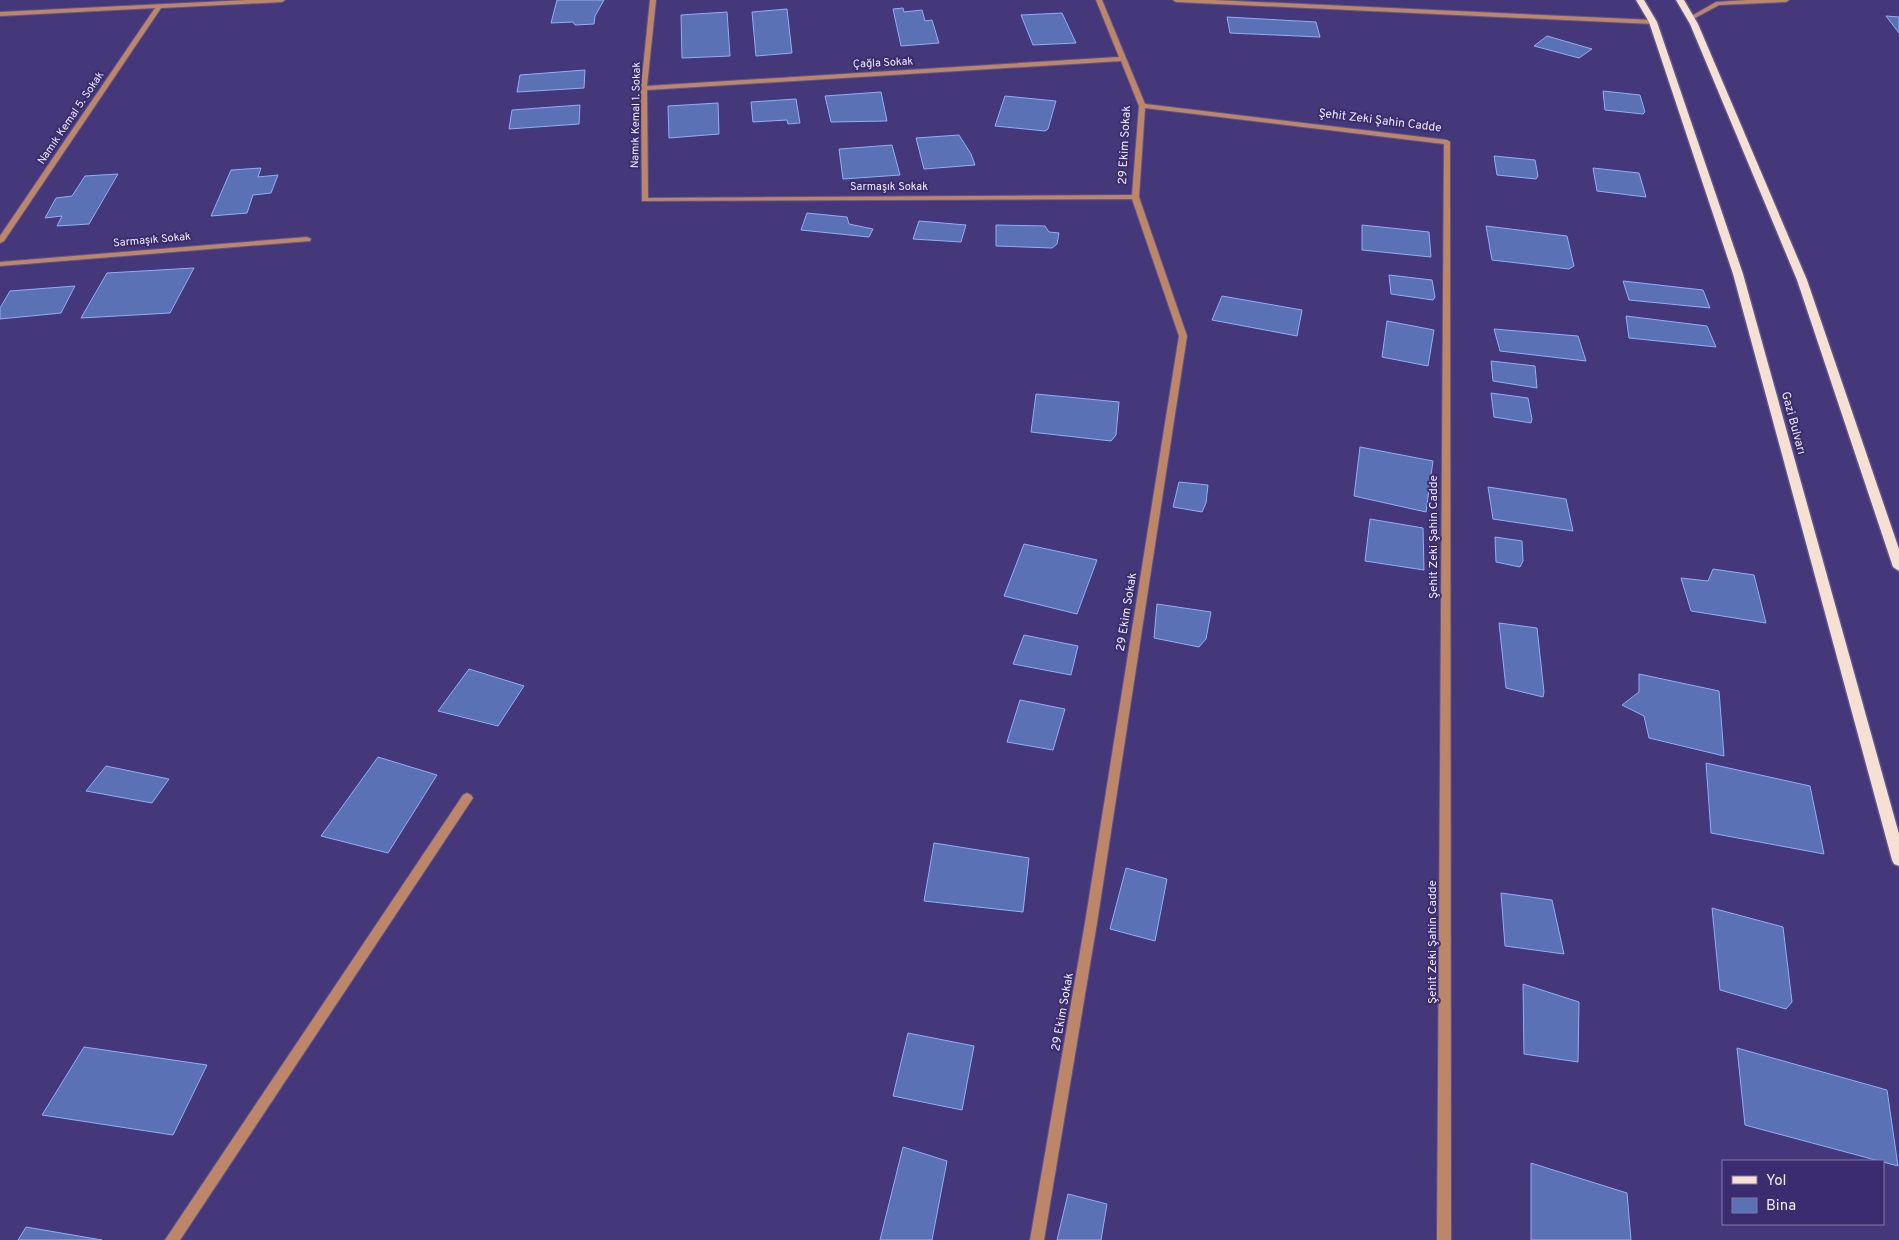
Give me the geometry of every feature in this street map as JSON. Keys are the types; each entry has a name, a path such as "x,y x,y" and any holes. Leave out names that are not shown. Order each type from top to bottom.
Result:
{"main road":[{"name":"Gazi Bulvarı","path":"1640,0 1652,22 1738,274 1899,860"},
{"path":"1680,0 1691,18 1802,280 1899,567"}],"street":[{"path":"0,14 282,0"},
{"name":"Namık Kemal 1. Sokak","path":"644,200 644,88 652,0"},
{"name":"29 Ekim Sokak","path":"1038,1240 1092,914 1183,336 1135,197 1142,106 1099,0"},
{"path":"1176,0 1652,22"},
{"path":"1691,18 1718,4 1786,0"},
{"name":"Namık Kemal 5. Sokak","path":"0,241 159,6"},
{"name":"Çağla Sokak","path":"644,88 1124,59"},
{"name":"Şehit Zeki Şahin Cadde","path":"1142,106 1447,142 1444,1240"},
{"name":"Sarmaşık Sokak","path":"644,200 1135,197"},
{"name":"Sarmaşık Sokak","path":"0,264 307,239"},
{"path":"172,1240 467,798"}],"building":[{"path":"557,0 604,0 595,16 594,24 575,25 573,22 551,23"},
{"path":"903,8 904,12 922,10 925,21 932,20 939,43 901,46 893,9"},
{"path":"787,9 792,53 756,56 752,12"},
{"path":"727,12 730,56 682,58 681,15"},
{"path":"1062,13 1076,43 1033,45 1021,15"},
{"path":"1886,16 1899,17 1899,33"},
{"path":"1227,17 1316,22 1320,37 1230,33"},
{"path":"1547,36 1592,49 1579,58 1534,46"},
{"path":"585,70 584,88 517,92 520,75"},
{"path":"1603,91 1640,95 1645,112 1643,114 1605,110"},
{"path":"881,92 887,121 831,122 825,96"},
{"path":"1005,96 1056,101 1048,129 1045,131 995,126"},
{"path":"796,99 800,123 788,124 787,120 753,122 751,102"},
{"path":"718,103 719,134 669,138 668,106"},
{"path":"580,105 579,124 509,129 512,110"},
{"path":"959,135 971,154 975,165 924,169 916,138"},
{"path":"892,145 900,175 843,179 839,149"},
{"path":"1494,156 1535,160 1538,176 1536,179 1497,175"},
{"path":"261,168 258,177 278,175 271,193 253,195 247,213 211,216 231,170"},
{"path":"1593,168 1639,173 1646,197 1597,191"},
{"path":"118,174 89,224 57,226 62,216 45,218 56,198 72,196 85,176"},
{"path":"807,213 847,217 849,224 873,229 869,237 801,230"},
{"path":"919,221 966,225 961,242 913,239"},
{"path":"996,225 1045,226 1049,232 1059,233 1057,244 1052,248 996,246"},
{"path":"1362,225 1429,232 1431,257 1362,250"},
{"path":"1486,226 1567,236 1574,266 1569,269 1492,260"},
{"path":"194,268 170,313 81,318 107,273"},
{"path":"1389,275 1432,280 1435,297 1433,300 1391,294"},
{"path":"1623,281 1703,290 1710,308 1629,300"},
{"path":"75,286 61,313 0,319 0,308 10,291"},
{"path":"1222,296 1302,310 1297,336 1212,320"},
{"path":"1626,316 1707,326 1716,347 1629,338"},
{"path":"1387,321 1434,330 1428,366 1382,357"},
{"path":"1494,329 1578,336 1586,361 1500,351"},
{"path":"1491,361 1535,366 1537,388 1493,381"},
{"path":"1491,393 1528,398 1531,423 1494,417"},
{"path":"1036,394 1119,402 1116,435 1111,441 1031,432"},
{"path":"1360,447 1433,461 1426,512 1354,496"},
{"path":"1179,482 1208,485 1206,503 1202,512 1173,507"},
{"path":"1488,487 1566,499 1573,531 1493,519"},
{"path":"1370,519 1423,528 1424,570 1365,561"},
{"path":"1495,537 1522,541 1523,561 1520,567 1496,562"},
{"path":"1024,544 1097,560 1077,614 1004,596"},
{"path":"1713,569 1754,575 1766,623 1691,611 1681,578 1708,581"},
{"path":"1157,604 1211,612 1206,639 1199,647 1154,638"},
{"path":"1499,623 1537,628 1543,697 1506,688"},
{"path":"1024,635 1078,646 1071,675 1013,664"},
{"path":"469,669 524,686 498,726 438,711"},
{"path":"1639,674 1719,691 1724,756 1649,738 1644,716 1622,705 1639,692"},
{"path":"1020,700 1065,709 1053,750 1007,742"},
{"path":"378,757 437,775 388,853 321,836"},
{"path":"1706,763 1810,786 1824,854 1711,833"},
{"path":"106,766 169,779 152,803 86,791"},
{"path":"934,843 1029,858 1023,912 924,901"},
{"path":"1126,868 1167,879 1155,941 1110,929"},
{"path":"1501,893 1552,900 1564,954 1505,946"},
{"path":"1712,908 1783,927 1792,1002 1786,1009 1720,990"},
{"path":"1523,984 1579,1002 1578,1062 1524,1054"},
{"path":"908,1033 974,1046 962,1110 893,1096"},
{"path":"84,1047 207,1065 173,1135 42,1115"},
{"path":"1737,1048 1887,1090 1898,1166 1884,1162 1884,1160 1876,1160 1745,1125"},
{"path":"903,1147 947,1161 932,1240 880,1240"},
{"path":"1531,1163 1627,1193 1631,1240 1531,1240"},
{"path":"1068,1194 1107,1204 1101,1240 1057,1240"},
{"path":"26,1227 102,1240 18,1240"}]}
